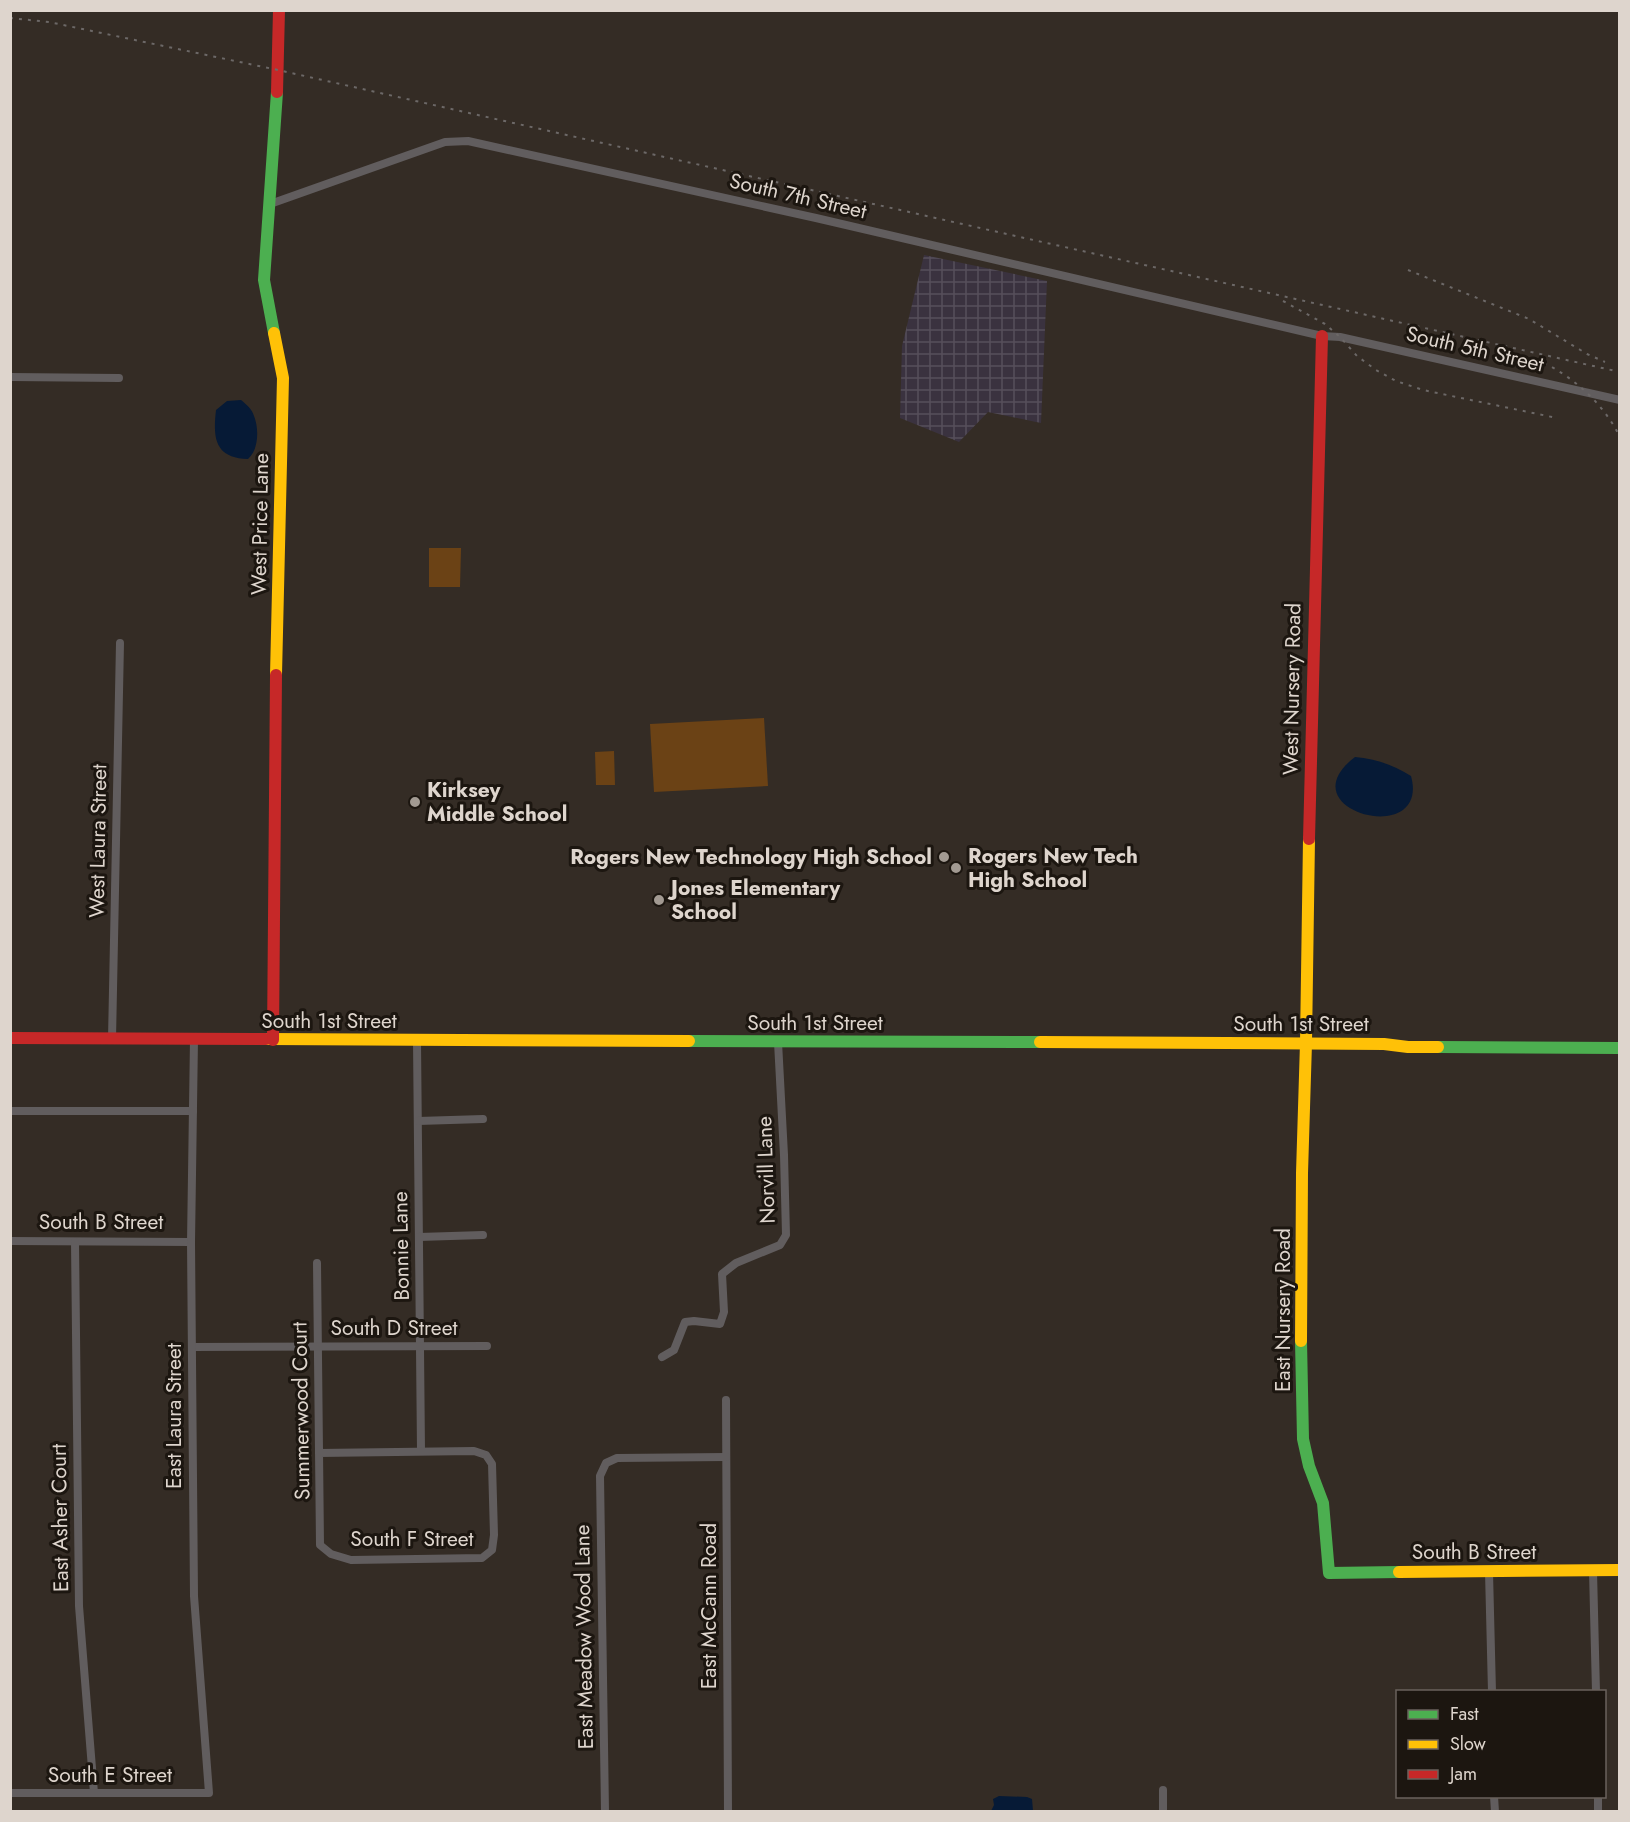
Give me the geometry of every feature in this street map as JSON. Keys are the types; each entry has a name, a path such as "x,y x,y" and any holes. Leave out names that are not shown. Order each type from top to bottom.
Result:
{"street":[{"name":"West Price Lane","path":"273,1040 276,649 283,378 264,280 278,70 279,10"},
{"name":"South 7th Street","path":"270,204 445,142 468,141 827,221 1322,336"},
{"name":"South 5th Street","path":"1322,336 1340,337 1620,400"},
{"name":"West Nursery Road","path":"1306,1043 1312,671 1322,336"},
{"path":"10,377 119,378"},
{"name":"West Laura Street","path":"112,1039 120,643"},
{"name":"South 1st Street","path":"10,1038 1306,1043 1384,1044 1408,1047 1620,1048"},
{"name":"East Laura Street","path":"194,1039 191,1242 194,1596 209,1793"},
{"name":"Bonnie Lane","path":"417,1041 421,1451"},
{"name":"Norvill Lane","path":"662,1357 674,1350 685,1322 720,1324 724,1312 722,1274 736,1263 780,1245 786,1235 778,1042"},
{"name":"East Nursery Road","path":"1306,1043 1302,1173 1303,1439 1309,1466 1323,1503 1329,1573"},
{"path":"10,1111 193,1111"},
{"path":"418,1121 483,1119"},
{"path":"419,1237 483,1235"},
{"name":"South B Street","path":"10,1241 191,1242"},
{"name":"East Asher Court","path":"75,1242 79,1606 94,1792"},
{"name":"Summerwood Court","path":"317,1263 321,1545 331,1554"},
{"name":"South D Street","path":"192,1347 487,1346"},
{"name":"East McCann Road","path":"726,1400 728,1812"},
{"path":"319,1453 421,1451"},
{"name":"South F Street","path":"331,1554 351,1560 482,1558 492,1550 494,1534 492,1464 486,1455 474,1451 421,1451"},
{"name":"East Meadow Wood Lane","path":"605,1812 600,1476 606,1463 617,1458 726,1457"},
{"path":"1593,1570 1596,1690"},
{"name":"South B Street","path":"1329,1573 1620,1570"},
{"path":"1489,1572 1492,1690"},
{"path":"1163,1790 1163,1812"},
{"name":"South E Street","path":"10,1793 209,1793"}],"shaded area":[{"path":"924,255 1047,281 1041,423 988,412 959,442 900,418 902,346"},
{"path":"429,548 461,548 460,587 429,587"},
{"path":"764,718 768,786 654,792 650,724"},
{"path":"614,751 615,785 596,785 595,752"}],"water":[{"path":"241,400 252,411 257,427 256,445 248,459 228,455 222,450 218,444 215,429 216,410 227,401"},
{"path":"1355,757 1385,763 1411,776 1411,798 1401,811 1383,816 1364,814 1347,806 1337,793 1338,776"},
{"path":"999,1796 1032,1799 1033,1811 991,1811 994,1805 993,1799"}],"railway":[{"path":"10,18 49,22 278,70 1620,372"},
{"path":"1408,270 1529,319 1587,354 1605,362"},
{"path":"1283,301 1325,324 1357,356 1396,381 1423,390 1557,418"},
{"path":"1536,359 1573,381 1595,401 1620,437"}],"traffic: fast":[{"path":"274,333 264,280 277,92"},
{"path":"689,1041 1040,1042"},
{"path":"1438,1047 1620,1048"},
{"path":"1301,1341 1303,1439 1309,1466 1323,1503 1329,1573 1399,1572"}],"traffic: slow":[{"path":"274,333 283,378 276,675"},
{"path":"1301,1341 1309,839"},
{"path":"266,1039 689,1041"},
{"path":"1040,1042 1384,1044 1438,1047"},
{"path":"1399,1572 1620,1570"}],"traffic: jam":[{"path":"277,92 279,10"},
{"path":"1309,839 1322,336"},
{"path":"273,1040 276,675"},
{"path":"10,1038 266,1039"}],"place":[{"name":"Kirksey Middle School","path":"415,802"},
{"name":"Rogers New Technology High School","path":"944,857"},
{"name":"Rogers New Tech High School","path":"956,868"},
{"name":"Jones Elementary School","path":"659,900"}]}
